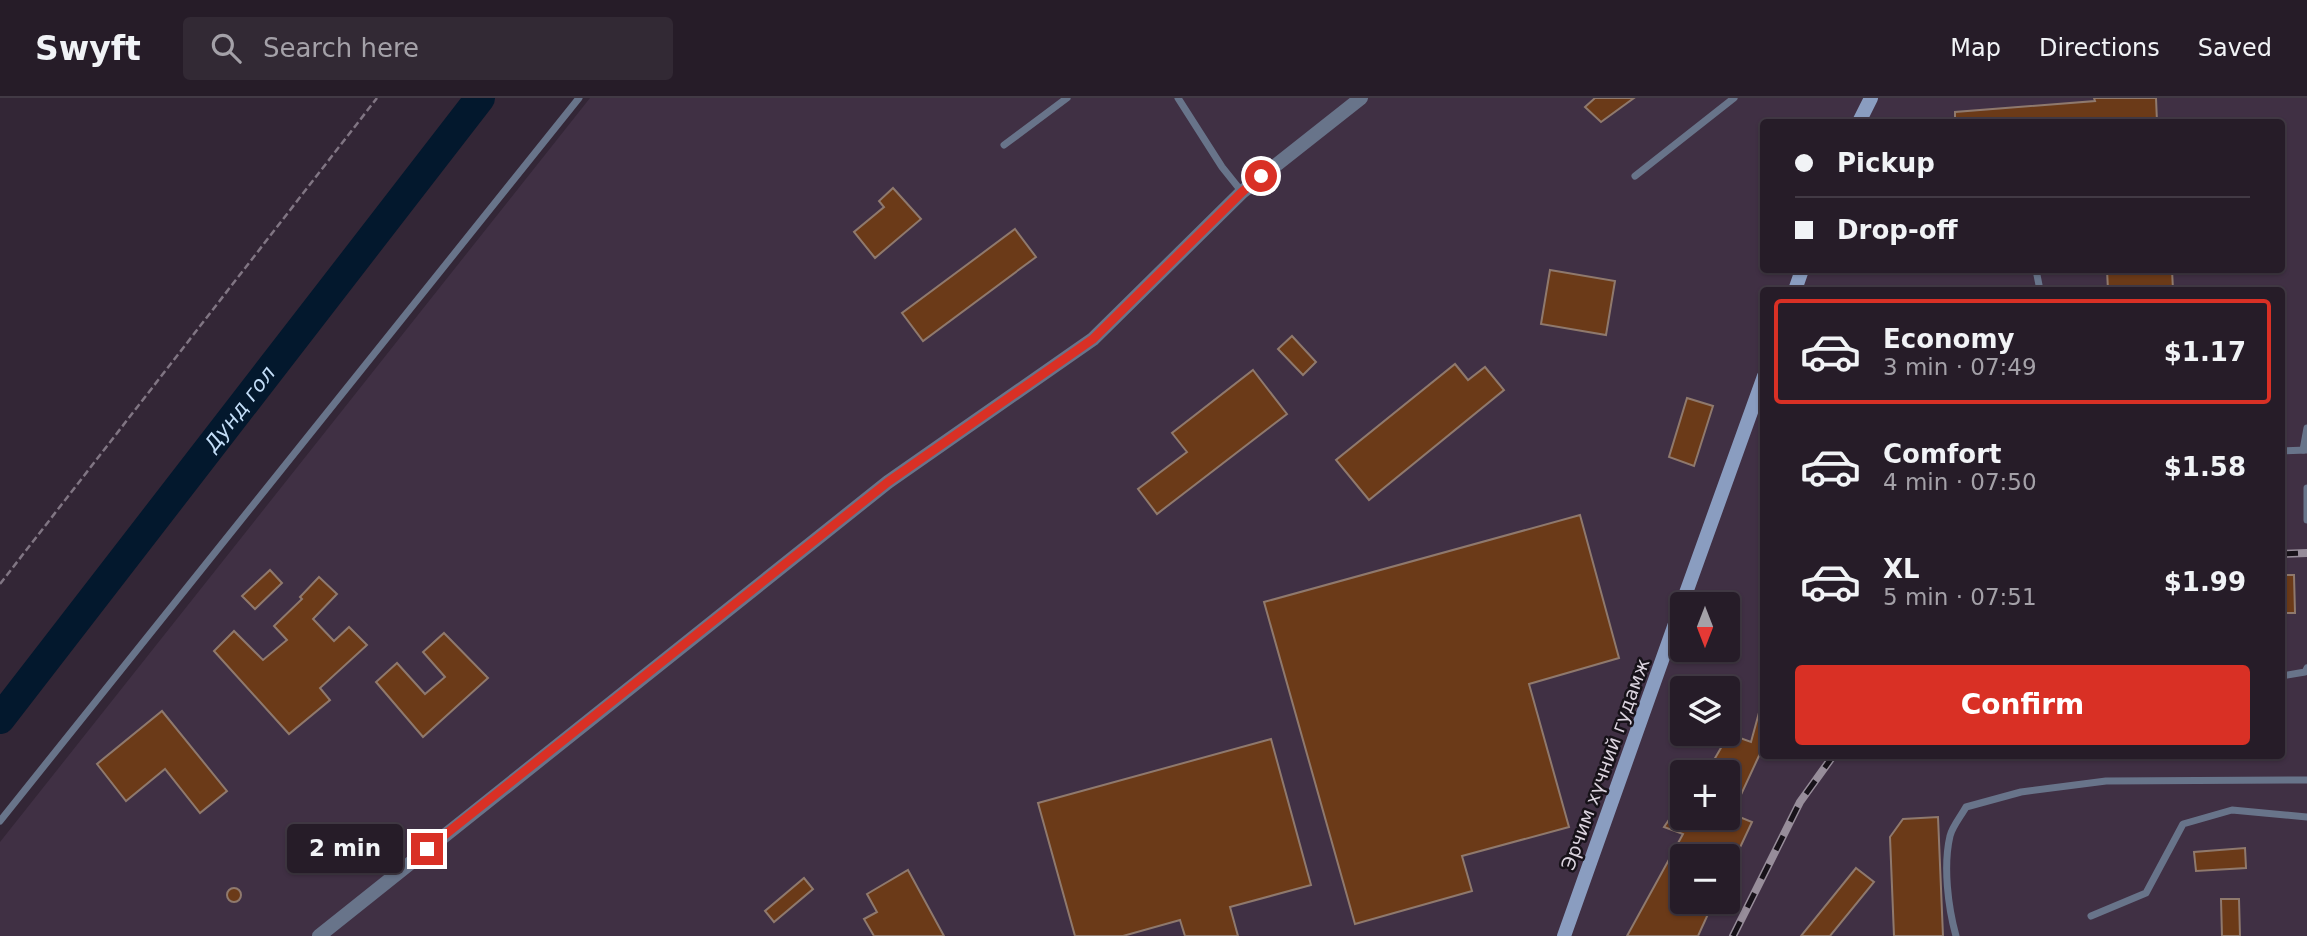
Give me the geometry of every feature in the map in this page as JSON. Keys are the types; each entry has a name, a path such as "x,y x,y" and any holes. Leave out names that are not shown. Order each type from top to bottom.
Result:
{"main road":[{"path":"1860,119 1871,98"},
{"name":"Эрчим хүчний гудамж","path":"1686,592 1760,387"},
{"name":"Эрчим хүчний гудамж","path":"1564,936 1670,638"}],"street":[{"path":"319,936 888,482 1093,339 1242,192 1361,98"}],"lane":[{"path":"0,821 579,98"},
{"path":"1003,145 1067,98"},
{"path":"1178,98 1242,192"},
{"path":"1635,176 1734,98"},
{"path":"2285,451 2305,450 2307,428"},
{"path":"2307,488 2307,520"},
{"path":"2285,675 2305,672 2307,668"},
{"path":"1956,936 1947,880 1950,835 1966,807 2021,792 2106,782 2307,780"},
{"path":"2091,916 2146,893 2183,824 2232,810 2307,817"}],"path":[{"path":"0,584 377,98"}],"shaded area":[{"path":"590,98 2307,98 2307,936 0,936 0,842"}],"building":[{"path":"1595,98 1634,98 1601,122 1585,107"},
{"path":"2094,98 2156,98 2157,119 1955,119 1955,112 2095,101"},
{"path":"893,188 921,219 875,258 854,232 884,207 879,201"},
{"path":"1015,229 1036,257 923,341 902,313"},
{"path":"1550,270 1615,281 1606,335 1541,324"},
{"path":"2107,273 2172,273 2173,287 2108,287"},
{"path":"1292,336 1316,362 1303,375 1278,349"},
{"path":"1455,364 1468,380 1485,367 1504,390 1369,500 1336,460"},
{"path":"1253,370 1287,414 1157,514 1138,489 1187,452 1172,433"},
{"path":"1687,398 1713,406 1694,466 1669,457"},
{"path":"1580,515 1619,658 1529,684 1569,827 1462,856 1472,891 1355,924 1264,602"},
{"path":"270,570 282,583 255,609 242,596"},
{"path":"2285,575 2294,575 2295,613 2285,613"},
{"path":"319,577 337,594 313,619 334,641 349,627 367,645 320,688 330,700 289,734 214,651 234,631 263,660 287,640 274,626 302,599 300,597"},
{"path":"444,633 488,678 423,737 376,682 397,663 425,694 445,677 423,652"},
{"path":"1760,709 1760,754 1740,797 1740,760 1714,760 1722,746 1740,746 1740,738 1751,742"},
{"path":"162,711 227,791 200,813 165,769 126,801 97,764"},
{"path":"1271,739 1311,885 1230,907 1238,936 1185,936 1180,920 1123,936 1075,936 1038,803"},
{"path":"1740,817 1752,822 1740,848 1740,844 1678,844 1683,834 1672,830 1740,830"},
{"path":"1938,817 1943,936 1894,936 1890,837 1903,819"},
{"path":"1670,818 1670,829 1664,827"},
{"path":"2245,848 2246,868 2196,871 2194,852"},
{"path":"1670,858 1670,914 1708,914 1698,936 1627,936"},
{"path":"1856,868 1874,882 1830,936 1801,936"},
{"path":"908,870 944,936 874,936 864,919 877,912 867,894"},
{"path":"804,878 813,889 774,922 765,911"},
{"path":"231,888 237,888 241,895 237,902 231,902 227,898 227,892"},
{"path":"2221,899 2239,899 2240,936 2222,936"}],"waterway":[{"name":"Дунд гол","path":"0,719 480,98"}],"railway":[{"path":"2285,554 2307,553"},
{"path":"1733,936 1800,802 1831,759"}],"route":[{"path":"427,849 888,482 1093,339 1261,176"}]}
